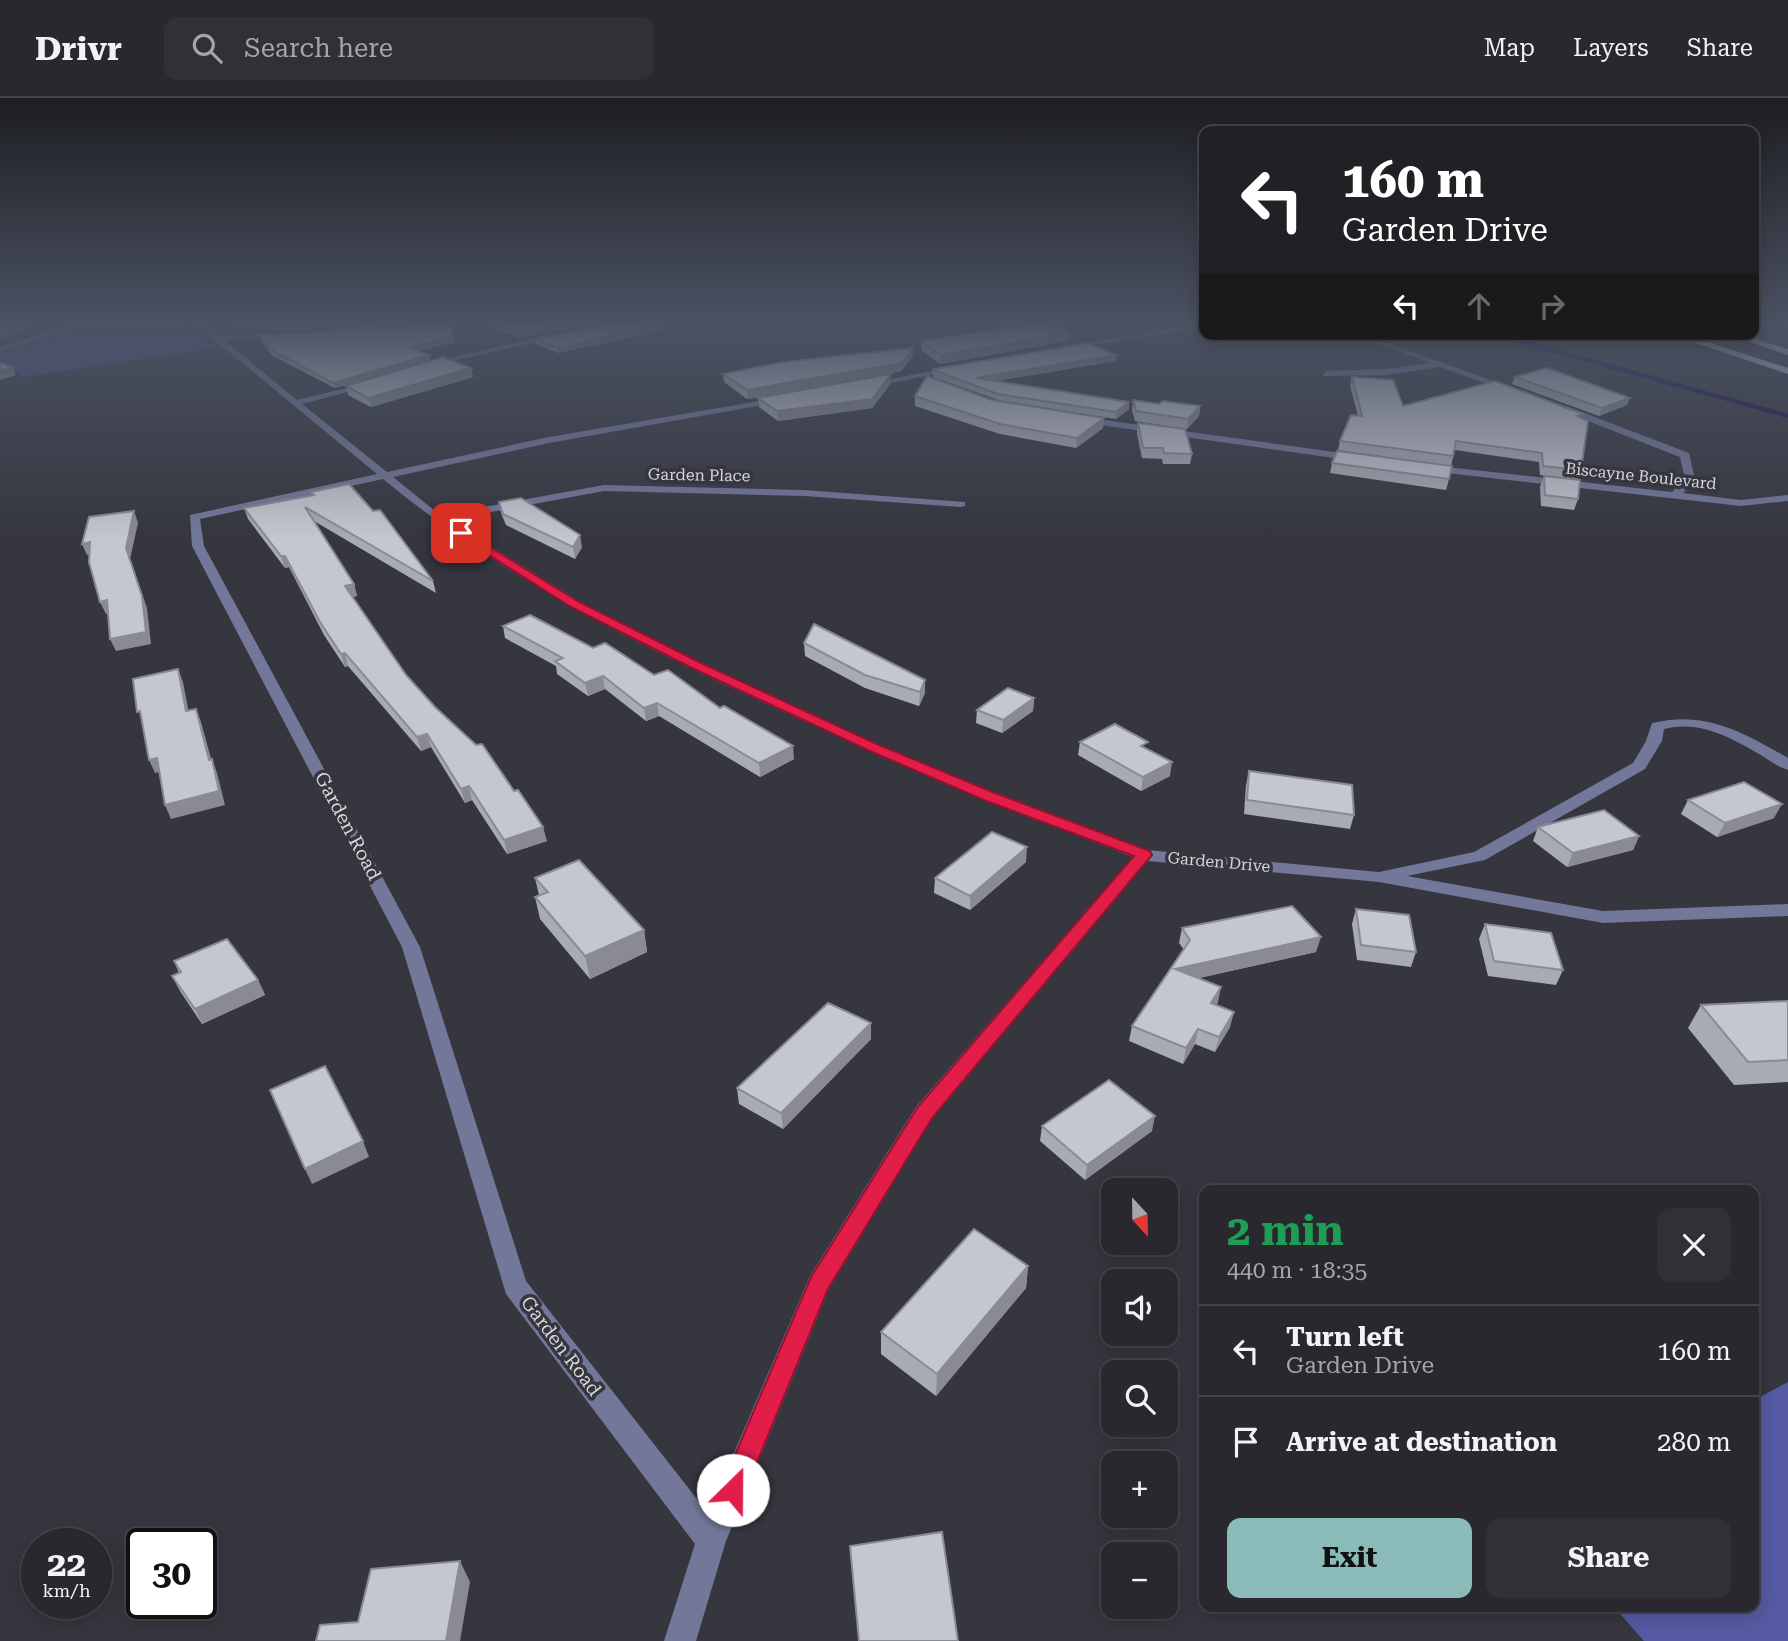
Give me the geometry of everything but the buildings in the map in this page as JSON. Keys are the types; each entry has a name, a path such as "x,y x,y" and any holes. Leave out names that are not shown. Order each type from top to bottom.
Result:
{"street":[{"name":"Garden Drive","path":"289,395 438,519 575,604 696,666 887,754 1144,855 1379,877 1603,917 1788,910"},
{"path":"298,402 324,395"},
{"path":"384,476 549,440 794,397"},
{"path":"1555,405 1685,455 1690,480 1675,495"},
{"path":"1077,419 1363,459"},
{"name":"Biscayne Boulevard","path":"1418,467 1741,503 1788,498"},
{"name":"Garden Road","path":"384,476 194,517 198,546 411,947 515,1286 711,1541"},
{"name":"Garden Place","path":"438,519 604,488 804,493 961,504"},
{"name":"Garden Drive","path":"1379,877 1479,856 1639,766 1654,741 1657,726 1667,722 1704,724 1788,765"},
{"path":"680,1641 711,1541 819,1284 925,1113 1144,855"}],"shaded area":[{"path":"1788,1382 1788,1641 1644,1641 1618,1612 1759,1612 1759,1397"}],"waterway":[{"path":"1713,395 1788,416"}],"route":[{"path":"461,533 575,604 696,666 874,748 989,796 1144,855 925,1113 819,1284 733,1490"}]}
